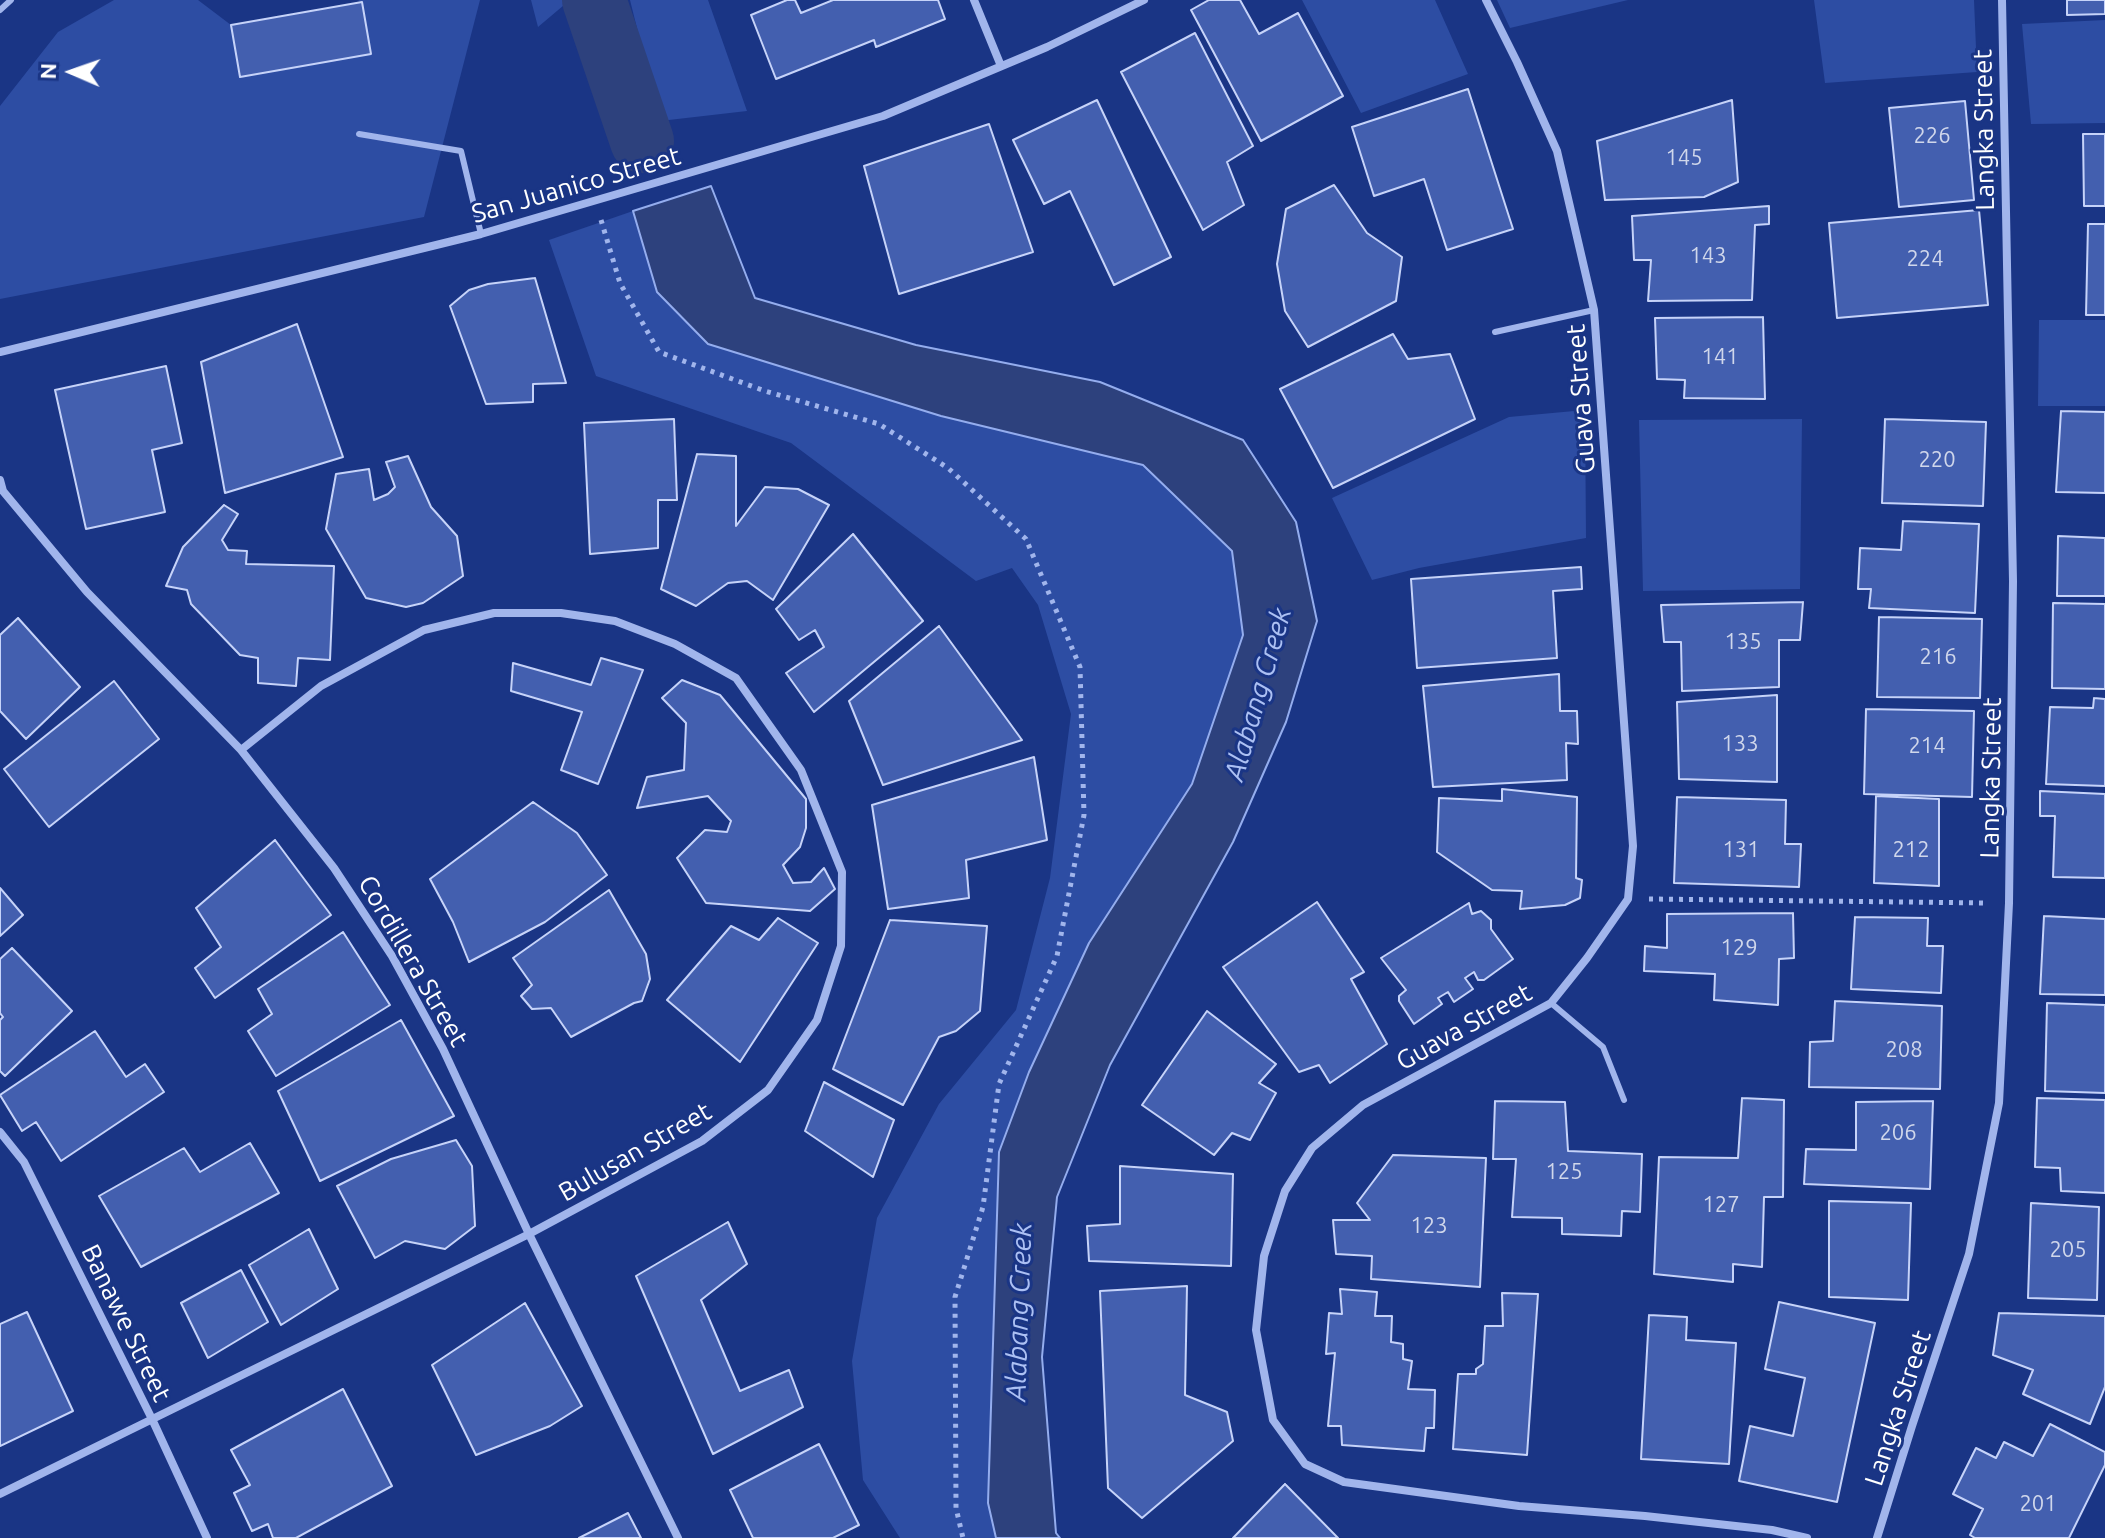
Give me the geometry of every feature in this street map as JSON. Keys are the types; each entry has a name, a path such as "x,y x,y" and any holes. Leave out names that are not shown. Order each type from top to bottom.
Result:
{"street":[{"path":"974,0 1001,66"},
{"name":"San Juanico Street","path":"0,352 481,234 883,116 1047,47 1144,0"},
{"name":"Guava Street","path":"1486,0 1557,151 1594,310 1633,846 1628,899 1551,1003 1363,1105 1312,1148 1285,1191 1264,1256 1256,1330 1273,1420 1305,1464 1344,1482 1519,1506 1772,1530 1807,1538"},
{"name":"Langka Street","path":"1877,1538 1969,1254 1999,1103 2009,903 2013,581 2002,0"},
{"name":"Cordillera Street","path":"0,480 3,491 87,592 241,750 334,868 392,956 443,1049 529,1234 678,1538"},
{"name":"Bulusan Street","path":"0,1494 529,1234 702,1141 768,1090 817,1020 841,946 842,872 801,770 736,678 675,644 615,621 561,613 494,613 424,630 321,686 241,750"},
{"name":"Banawe Street","path":"0,1132 24,1162 152,1419 207,1538"}],"lane":[{"path":"0,10 11,0"},
{"path":"359,134 461,151 481,234"},
{"path":"1495,332 1594,310"},
{"path":"1551,1003 1603,1047 1624,1100"}],"path":[{"path":"595,202 620,283 659,352 765,391 879,424 948,468 1026,539 1080,667 1084,815 1057,956 999,1084 983,1207 955,1297 956,1508 963,1538"},
{"path":"1670,899 2009,903"}],"shaded area":[{"path":"114,0 198,0 231,25 240,77 371,54 362,3 358,0 480,0 424,217 0,299 0,106 58,32"},
{"path":"531,0 570,0 538,27"},
{"path":"630,0 708,0 747,111 660,121"},
{"path":"1302,0 1435,0 1468,74 1361,113"},
{"path":"1497,0 1628,0 1510,28"},
{"path":"1814,0 1974,0 1977,72 1825,83"},
{"path":"2105,20 2105,123 2031,124 2022,24"},
{"path":"633,211 657,292 708,344 941,416 1143,465 1232,551 1243,635 1192,785 1089,943 1029,1072 999,1152 988,1502 996,1538 900,1538 863,1480 852,1361 877,1218 939,1104 1016,1010 1050,878 1071,714 1038,605 1012,568 976,581 791,443 596,376 549,240"},
{"path":"2039,320 2105,320 2105,406 2038,406"},
{"path":"1585,410 1586,538 1419,568 1372,580 1332,498 1509,417"},
{"path":"1802,419 1800,589 1643,591 1639,420"}],"water":[{"path":"711,186 755,298 916,345 1100,382 1243,440 1296,522 1317,621 1286,722 1233,842 1110,1065 1057,1197 1042,1357 1056,1533 1060,1538 996,1538 988,1503 999,1152 1029,1072 1089,943 1192,784 1243,635 1232,551 1143,465 941,416 708,344 657,292 633,211"}],"building":[{"path":"787,0 795,0 801,13 833,0 938,0 945,19 876,47 874,40 776,79 751,15"},
{"path":"1209,0 1240,0 1259,34 1298,13 1343,96 1261,141 1191,10"},
{"path":"2067,0 2105,0 2105,14 2067,15"},
{"path":"362,2 371,54 240,77 231,25"},
{"path":"1195,33 1253,146 1227,162 1244,205 1203,230 1121,72"},
{"path":"1468,89 1513,229 1447,250 1424,179 1374,196 1352,127"},
{"path":"1097,100 1171,257 1114,285 1070,191 1044,204 1013,140"},
{"path":"1732,100 1738,182 1704,197 1605,200 1597,141"},
{"path":"1965,101 1974,200 1899,207 1889,108"},
{"path":"989,124 1033,252 899,294 864,166"},
{"path":"2083,134 2105,134 2105,206 2084,206"},
{"path":"1334,185 1367,233 1402,257 1396,301 1308,347 1285,311 1277,264 1286,209"},
{"path":"1769,206 1769,224 1755,225 1752,300 1648,301 1651,260 1634,260 1632,216"},
{"path":"1979,210 1988,305 1837,318 1829,223"},
{"path":"2088,224 2105,224 2105,315 2086,315"},
{"path":"535,278 566,383 533,384 533,402 486,404 450,306 469,290 488,284"},
{"path":"1763,317 1765,399 1684,398 1685,380 1657,379 1655,318"},
{"path":"297,324 343,457 225,493 201,362"},
{"path":"1393,334 1408,359 1450,354 1475,419 1333,488 1280,389"},
{"path":"166,366 182,443 152,450 165,512 86,529 55,390"},
{"path":"2061,411 2105,412 2105,493 2056,492"},
{"path":"674,419 677,500 658,500 658,548 590,554 584,423"},
{"path":"1885,419 1986,422 1983,506 1882,503"},
{"path":"697,454 736,456 736,526 765,487 798,489 829,505 773,600 747,581 728,583 696,606 661,589"},
{"path":"408,456 431,507 457,536 463,576 423,603 406,607 366,598 326,529 336,474 369,469 374,500 395,487 386,462"},
{"path":"224,505 238,514 222,540 228,550 247,551 246,564 334,566 330,660 298,658 296,686 258,683 258,658 240,655 191,604 187,590 166,586 183,547"},
{"path":"1903,521 1979,524 1975,613 1869,608 1871,589 1858,589 1860,548 1901,550"},
{"path":"853,534 923,621 814,712 786,673 824,647 815,630 799,640 776,609"},
{"path":"2058,536 2105,538 2105,596 2057,596"},
{"path":"1581,567 1582,589 1553,591 1557,658 1417,668 1411,579"},
{"path":"1803,602 1800,640 1779,640 1779,687 1682,691 1681,642 1664,642 1661,605"},
{"path":"2053,603 2105,604 2105,689 2052,688"},
{"path":"1879,617 1982,619 1980,698 1877,697"},
{"path":"18,618 80,687 26,739 0,711 0,635"},
{"path":"939,626 1022,740 883,785 849,701"},
{"path":"601,658 643,670 598,784 561,770 582,712 511,691 513,663 591,685"},
{"path":"1559,674 1560,711 1577,711 1578,744 1566,743 1567,780 1433,787 1423,686"},
{"path":"682,680 720,695 806,799 806,828 800,847 783,865 793,883 811,882 824,868 835,889 810,911 706,903 677,858 705,830 727,832 731,821 708,796 637,808 647,777 684,770 686,723 662,698"},
{"path":"114,681 159,739 49,827 4,769"},
{"path":"1777,695 1777,782 1679,779 1677,702"},
{"path":"2094,698 2105,699 2105,786 2046,784 2050,707 2093,708"},
{"path":"1866,709 1974,711 1972,797 1864,794"},
{"path":"1034,757 1047,840 966,860 969,898 888,909 872,805"},
{"path":"1502,789 1577,797 1576,878 1582,880 1580,898 1565,905 1520,909 1522,891 1492,890 1437,852 1439,798 1502,801"},
{"path":"2040,791 2105,794 2105,878 2053,877 2055,816 2040,816"},
{"path":"1876,796 1939,799 1939,886 1874,883"},
{"path":"1677,797 1786,800 1785,844 1801,844 1799,887 1674,883"},
{"path":"533,802 577,833 607,875 545,922 469,962 453,922 430,879"},
{"path":"275,840 331,915 215,998 195,968 221,947 196,908"},
{"path":"0,888 23,915 0,936"},
{"path":"609,890 646,954 650,979 642,1001 571,1037 551,1008 532,1009 521,996 532,985 513,958"},
{"path":"1317,902 1364,972 1351,979 1387,1044 1330,1083 1319,1065 1299,1072 1223,967"},
{"path":"1469,903 1472,914 1481,911 1491,920 1491,929 1513,959 1484,980 1478,980 1474,972 1465,978 1473,989 1454,1002 1448,992 1438,998 1442,1004 1414,1024 1399,1001 1399,996 1406,990 1381,958"},
{"path":"1793,913 1794,958 1779,959 1778,1005 1714,1000 1715,974 1644,971 1645,946 1667,948 1667,914"},
{"path":"2044,916 2105,919 2105,995 2040,994"},
{"path":"1855,917 1928,918 1927,946 1943,946 1941,993 1851,989"},
{"path":"778,918 818,943 740,1062 667,1000 731,926 759,940"},
{"path":"890,920 987,926 980,1011 956,1031 939,1037 903,1105 833,1069"},
{"path":"343,932 390,1005 276,1076 248,1031 272,1014 258,989"},
{"path":"12,948 72,1011 5,1076 0,1071 0,1020 3,1017 0,1013 0,959"},
{"path":"1835,1001 1942,1006 1940,1089 1809,1087 1810,1042 1833,1041"},
{"path":"2047,1003 2105,1005 2105,1093 2045,1091"},
{"path":"1207,1011 1276,1064 1259,1083 1276,1093 1250,1140 1232,1133 1214,1155 1142,1105"},
{"path":"401,1020 454,1116 320,1181 278,1091"},
{"path":"95,1031 126,1077 145,1064 164,1092 61,1161 36,1122 22,1131 0,1095"},
{"path":"824,1082 894,1120 873,1177 805,1131"},
{"path":"1742,1098 1784,1100 1783,1197 1764,1197 1762,1267 1733,1264 1733,1282 1654,1274 1659,1157 1738,1158"},
{"path":"2037,1098 2105,1100 2105,1193 2061,1191 2060,1168 2035,1167"},
{"path":"1495,1101 1565,1102 1568,1151 1642,1154 1640,1212 1622,1211 1621,1236 1562,1234 1562,1218 1512,1217 1516,1159 1493,1159"},
{"path":"1933,1101 1930,1189 1804,1184 1806,1149 1856,1150 1856,1102"},
{"path":"456,1140 472,1166 475,1226 445,1249 405,1241 375,1258 337,1186 391,1159"},
{"path":"250,1143 279,1193 141,1267 99,1196 184,1148 200,1172"},
{"path":"1393,1155 1486,1158 1480,1287 1371,1279 1372,1256 1336,1254 1333,1220 1370,1220 1357,1203"},
{"path":"1120,1166 1233,1174 1231,1266 1089,1261 1087,1226 1120,1224"},
{"path":"1829,1201 1911,1203 1908,1300 1829,1297"},
{"path":"2031,1203 2099,1207 2097,1300 2028,1298"},
{"path":"728,1222 747,1264 701,1300 740,1391 789,1370 803,1407 713,1454 636,1276"},
{"path":"309,1229 338,1289 281,1325 249,1265"},
{"path":"241,1270 268,1322 208,1358 181,1303"},
{"path":"1187,1286 1185,1395 1227,1412 1233,1441 1142,1518 1108,1488 1100,1291"},
{"path":"1340,1289 1377,1292 1375,1316 1392,1316 1391,1342 1403,1344 1403,1359 1412,1361 1408,1389 1435,1390 1434,1428 1426,1428 1424,1451 1342,1445 1341,1426 1328,1426 1335,1353 1326,1354 1329,1313 1342,1314"},
{"path":"1502,1293 1538,1294 1527,1455 1453,1449 1458,1374 1476,1374 1476,1369 1483,1364 1485,1326 1503,1326"},
{"path":"1779,1302 1875,1323 1837,1502 1739,1481 1750,1426 1793,1436 1805,1378 1765,1369"},
{"path":"525,1303 582,1406 550,1426 476,1455 432,1365"},
{"path":"27,1312 73,1411 0,1446 0,1324"},
{"path":"1999,1313 2105,1316 2105,1387 2090,1424 2023,1394 2033,1370 1993,1355"},
{"path":"1649,1315 1687,1317 1686,1340 1736,1343 1729,1464 1641,1459"},
{"path":"343,1389 392,1486 296,1538 273,1538 268,1524 252,1531 234,1493 250,1485 231,1450"},
{"path":"2050,1424 2105,1452 2105,1465 2069,1538 1975,1538 1970,1535 1983,1509 1953,1494 1976,1448 1996,1458 2004,1442 2033,1456"},
{"path":"819,1444 859,1525 833,1538 753,1538 730,1490"},
{"path":"1285,1484 1338,1538 1233,1538"},
{"path":"628,1513 641,1538 579,1538"}],"waterway":[{"name":"Alabang Creek","path":"594,0 642,141"}]}
